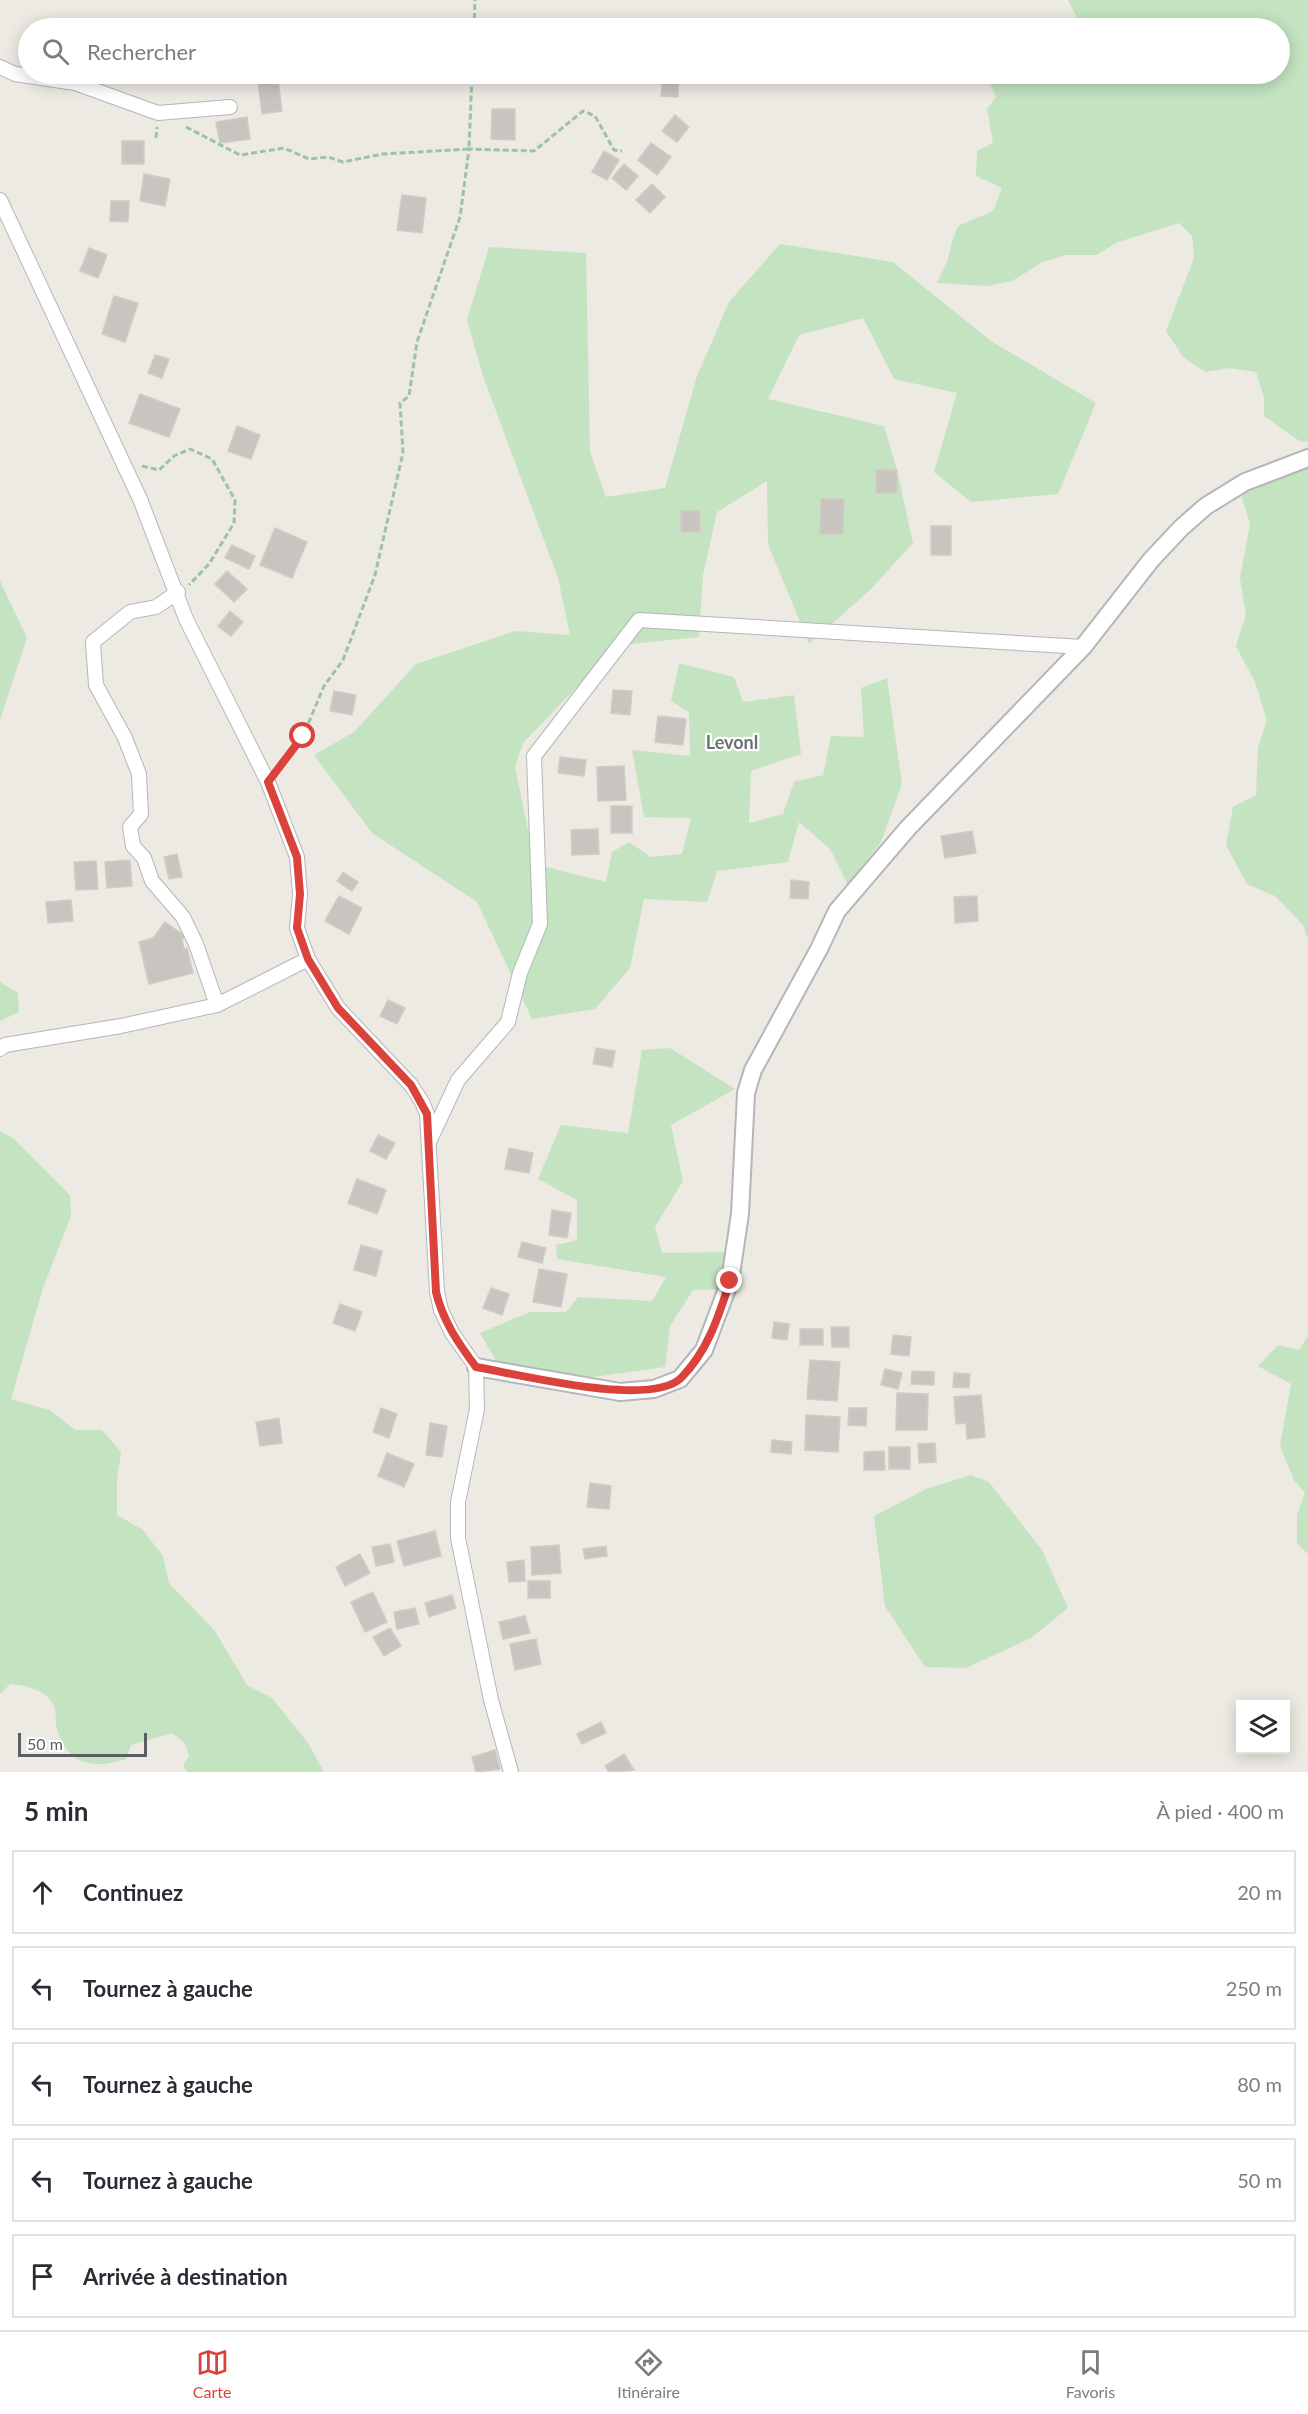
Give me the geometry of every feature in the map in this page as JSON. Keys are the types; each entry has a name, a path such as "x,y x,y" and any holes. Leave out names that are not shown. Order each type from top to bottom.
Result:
{"street":[{"path":"0,67 18,74"},
{"path":"78,84 158,113 230,107"},
{"path":"0,200 123,462 178,592 186,619 268,782 297,857 300,894 297,928 308,959 338,1008 411,1085 427,1114 436,1292 441,1310 452,1333 476,1367 477,1409 458,1503 458,1538 491,1700 511,1772"},
{"path":"476,1367 620,1392 654,1389 680,1379 704,1350 730,1281 740,1214 746,1093 753,1070 819,949 837,911 908,828 1083,647 1150,560 1206,506 1245,482 1308,459"},
{"path":"178,592 156,607 130,612 93,642 93,661 96,685 125,738 139,774 141,814 130,826 133,846 144,858 152,881 183,917 196,944 217,1005"},
{"path":"428,1144 458,1080 508,1022 520,973 540,924 534,756 639,620 1083,647"},
{"path":"0,1048 5,1045 121,1026 217,1005 308,959"}],"path":[{"path":"474,18 475,0"},
{"path":"268,782 303,736 324,686 343,660 375,575 403,453 400,403 410,396 417,342 460,217 469,149 472,84"},
{"path":"156,138 158,113 240,154 284,148 309,159 328,157 343,162 383,154 469,149 534,151 583,111 595,116 614,150 622,151"},
{"path":"123,462 159,470 174,456 190,449 212,459 235,500 234,523 209,564 196,579 178,592"}],"green space":[{"path":"1068,0 1308,0 1308,441 1301,442 1264,416 1264,398 1256,372 1228,368 1206,372 1184,358 1166,331 1194,258 1192,236 1179,223 1118,242 1096,255 1066,255 1043,262 1012,281 987,286 937,283 948,259 958,226 993,211 1002,188 976,176 977,151 993,143 987,109 996,97 990,84 1290,84 1290,18 1077,18"},
{"path":"780,244 893,262 991,341 1096,403 1058,494 971,502 934,472 957,393 894,379 863,318 799,335 768,399 884,426 897,470 913,543 870,590 809,644 768,544 767,481 717,512 703,575 699,637 630,644 577,687 523,743 515,767 535,864 606,882 612,852 629,842 651,857 682,854 691,818 644,817 632,750 690,756 689,712 671,701 679,663 734,677 743,702 794,695 801,754 751,771 749,823 783,814 794,782 823,775 831,736 864,737 861,688 887,678 902,784 881,842 848,885 830,849 799,822 788,862 717,871 707,902 644,899 630,968 595,1009 532,1019 477,902 372,833 314,755 354,732 416,664 515,631 570,635 558,578 483,376 467,320 489,247 586,253 590,452 606,497 665,488 697,376 729,302"},
{"path":"1308,467 1308,939 1303,925 1275,896 1247,884 1226,845 1233,807 1256,795 1258,748 1267,720 1255,682 1236,646 1246,615 1240,578 1250,524 1239,487"},
{"path":"0,581 27,638 0,720"},
{"path":"0,982 18,993 19,1012 0,1021"},
{"path":"670,1048 735,1089 671,1125 683,1181 655,1227 662,1253 726,1252 723,1289 693,1290 670,1326 665,1367 593,1377 509,1383 480,1333 530,1312 566,1312 578,1297 652,1301 666,1277 557,1259 556,1245 577,1240 577,1200 538,1179 561,1125 628,1133 642,1050"},
{"path":"0,1131 14,1139 70,1195 71,1216 43,1288 11,1399 50,1410 75,1430 102,1430 121,1452 117,1480 117,1515 143,1530 163,1556 169,1583 215,1631 247,1685 272,1698 308,1743 324,1772 187,1772 183,1766 189,1756 185,1743 172,1733 131,1745 126,1759 103,1764 83,1762 68,1750 62,1741 57,1729 54,1706 46,1696 29,1687 10,1684 0,1694"},
{"path":"1308,1336 1308,1554 1297,1543 1297,1515 1305,1493 1294,1480 1280,1446 1291,1384 1258,1366 1278,1345 1299,1350"},
{"path":"971,1475 989,1482 1042,1550 1068,1608 1031,1638 966,1668 925,1667 885,1606 874,1516 926,1489"}],"building":[{"path":"258,84 279,84 282,111 262,114"},
{"path":"662,84 679,84 678,97 661,96"},
{"path":"492,109 515,109 515,140 491,139"},
{"path":"675,115 689,127 677,142 662,131"},
{"path":"247,117 250,139 220,143 216,122"},
{"path":"122,141 144,141 144,164 122,164"},
{"path":"651,143 671,157 657,175 638,160"},
{"path":"604,151 619,160 607,180 592,172"},
{"path":"624,164 638,176 626,190 612,178"},
{"path":"144,174 170,179 165,206 140,201"},
{"path":"652,184 665,197 650,213 636,200"},
{"path":"402,195 426,198 422,233 397,230"},
{"path":"111,201 129,201 128,222 110,221"},
{"path":"89,248 107,255 98,278 80,271"},
{"path":"114,296 138,303 125,342 102,334"},
{"path":"155,355 169,359 162,378 148,373"},
{"path":"140,394 180,409 169,437 129,423"},
{"path":"237,426 260,435 251,459 228,451"},
{"path":"876,470 897,470 897,493 876,493"},
{"path":"821,499 844,499 843,534 820,534"},
{"path":"681,511 700,511 700,532 681,532"},
{"path":"931,526 951,526 951,555 931,555"},
{"path":"275,528 307,542 292,578 260,565"},
{"path":"232,545 255,556 249,569 225,558"},
{"path":"227,571 247,589 234,602 215,584"},
{"path":"230,611 243,622 231,636 218,626"},
{"path":"613,690 632,691 630,715 611,713"},
{"path":"334,691 356,695 352,715 330,711"},
{"path":"658,716 686,719 683,745 655,742"},
{"path":"560,757 586,760 584,776 558,773"},
{"path":"624,766 626,800 598,801 597,767"},
{"path":"611,806 632,806 632,833 611,833"},
{"path":"598,829 599,854 572,855 571,830"},
{"path":"972,831 976,853 945,858 941,836"},
{"path":"177,854 182,877 169,879 164,857"},
{"path":"130,860 132,886 107,888 105,862"},
{"path":"96,861 98,889 76,890 74,862"},
{"path":"343,872 358,882 352,891 337,881"},
{"path":"791,880 809,882 808,899 790,898"},
{"path":"339,896 362,908 349,934 325,921"},
{"path":"977,896 978,921 955,923 954,897"},
{"path":"71,900 73,921 48,923 46,902"},
{"path":"165,922 185,936 182,940 184,949 187,948 193,973 149,984 139,942 153,938"},
{"path":"388,1000 405,1008 397,1024 380,1016"},
{"path":"596,1048 615,1051 612,1067 593,1064"},
{"path":"378,1135 395,1143 386,1159 370,1151"},
{"path":"509,1148 533,1153 529,1173 505,1169"},
{"path":"357,1179 386,1190 377,1214 348,1203"},
{"path":"552,1210 571,1213 567,1238 549,1235"},
{"path":"522,1242 546,1248 542,1263 518,1257"},
{"path":"361,1245 382,1251 376,1276 354,1270"},
{"path":"539,1269 567,1274 561,1307 533,1302"},
{"path":"491,1288 509,1294 502,1315 483,1308"},
{"path":"340,1304 362,1312 355,1331 333,1323"},
{"path":"774,1322 789,1324 787,1340 772,1338"},
{"path":"831,1327 849,1327 849,1347 832,1347"},
{"path":"800,1329 823,1329 823,1345 800,1345"},
{"path":"893,1335 911,1337 909,1356 891,1354"},
{"path":"810,1360 840,1362 837,1401 807,1399"},
{"path":"885,1369 902,1373 898,1389 881,1385"},
{"path":"912,1371 934,1372 934,1385 911,1384"},
{"path":"954,1373 970,1374 969,1388 953,1387"},
{"path":"897,1393 928,1394 927,1430 896,1430"},
{"path":"981,1395 985,1437 967,1439 966,1423 956,1424 954,1397"},
{"path":"381,1408 397,1414 389,1438 373,1432"},
{"path":"849,1408 867,1408 866,1426 848,1425"},
{"path":"806,1415 840,1417 838,1452 805,1450"},
{"path":"279,1418 282,1443 260,1446 256,1422"},
{"path":"430,1423 447,1426 442,1457 426,1455"},
{"path":"772,1440 792,1442 791,1454 771,1452"},
{"path":"935,1443 936,1462 919,1463 918,1444"},
{"path":"889,1447 910,1447 910,1469 889,1469"},
{"path":"884,1451 885,1470 864,1470 864,1452"},
{"path":"387,1453 414,1464 404,1487 378,1476"},
{"path":"590,1483 611,1486 609,1509 587,1507"},
{"path":"435,1531 441,1556 404,1566 397,1541"},
{"path":"390,1544 394,1562 376,1566 372,1547"},
{"path":"559,1545 561,1573 532,1575 531,1547"},
{"path":"606,1546 607,1556 585,1559 583,1549"},
{"path":"360,1554 370,1573 345,1586 336,1567"},
{"path":"524,1560 525,1581 509,1582 507,1562"},
{"path":"528,1581 550,1581 550,1598 528,1598"},
{"path":"373,1592 387,1622 365,1632 351,1602"},
{"path":"452,1595 456,1608 429,1617 425,1603"},
{"path":"415,1608 419,1624 397,1629 394,1612"},
{"path":"525,1616 530,1633 503,1639 499,1622"},
{"path":"390,1628 401,1646 384,1656 373,1637"},
{"path":"536,1639 541,1664 515,1670 510,1644"},
{"path":"601,1722 606,1733 582,1744 577,1734"},
{"path":"495,1750 500,1769 476,1772 472,1757"},
{"path":"624,1754 634,1770 609,1772 605,1766"}],"district":[{"name":"Levonl","path":"732,742"}],"route":[{"path":"303,736 268,782 297,857 300,894 297,928 308,959 338,1008 411,1085 427,1114 436,1292 441,1310 452,1333 476,1367 620,1392 654,1389 668,1385 680,1379 704,1350 730,1281"}]}
